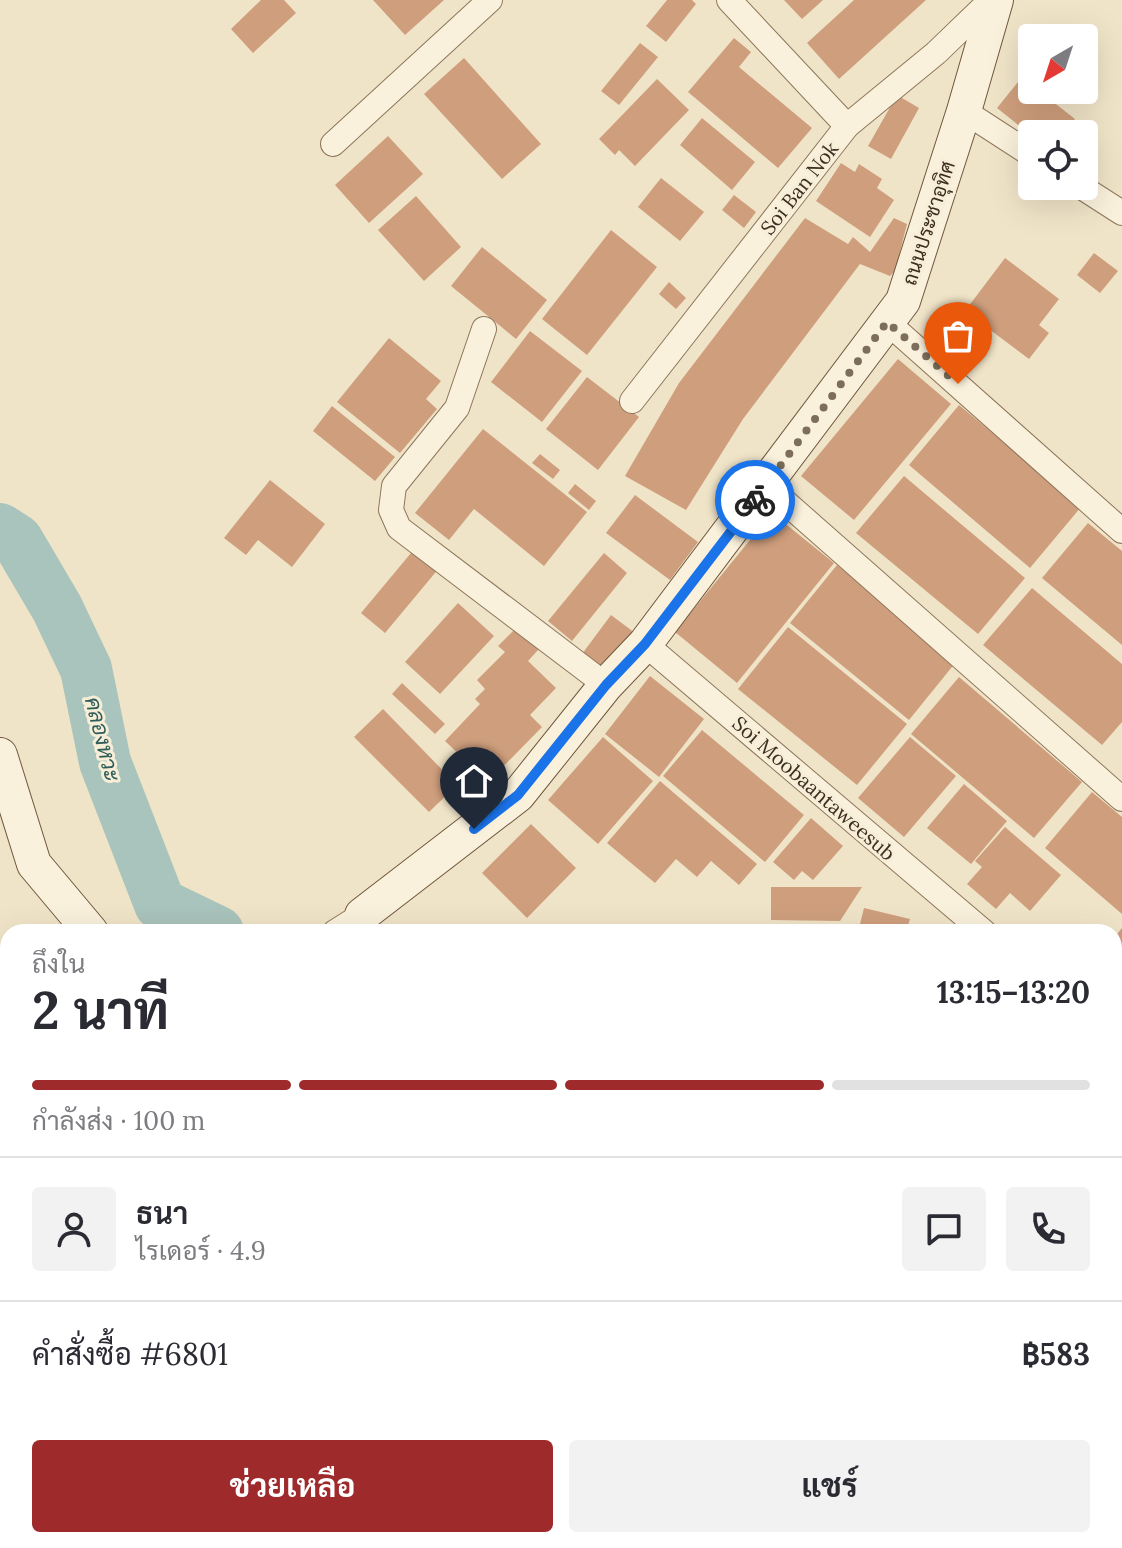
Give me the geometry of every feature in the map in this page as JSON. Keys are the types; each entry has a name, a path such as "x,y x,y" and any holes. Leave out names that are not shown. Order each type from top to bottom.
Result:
{"street":[{"path":"333,144 490,0"},
{"path":"729,0 847,126"},
{"name":"Soi Ban Nok","path":"632,401 847,126 936,53 993,0"},
{"name":"ถนนประชาอุทิศ","path":"348,924 518,795 606,685 645,644 903,301 964,111 993,0"},
{"path":"964,111 1018,146"},
{"path":"1098,198 1122,213"},
{"path":"887,322 1122,531"},
{"path":"484,329 457,408 394,486 391,510 399,528 606,685"},
{"path":"766,485 1122,799"},
{"name":"Soi Moobaantaweesub","path":"645,644 975,924"},
{"path":"0,755 34,864 84,924"}],"building":[{"path":"261,0 284,0 296,13 253,53 231,29"},
{"path":"373,0 444,0 405,35"},
{"path":"667,0 692,0 696,4 666,42 646,26"},
{"path":"784,0 823,0 802,19"},
{"path":"854,0 926,0 839,79 807,43"},
{"path":"734,38 751,52 739,67 812,128 778,168 688,92"},
{"path":"640,43 658,57 619,105 601,91"},
{"path":"464,58 541,144 502,179 424,94"},
{"path":"657,79 689,110 635,166 619,150 615,155 599,139"},
{"path":"1018,82 1018,104 1056,104 1075,119 1018,120 1018,125 997,108"},
{"path":"897,95 919,108 891,159 868,146"},
{"path":"702,118 755,162 732,190 680,145"},
{"path":"388,136 423,174 369,223 335,185"},
{"path":"841,163 855,172 859,164 882,179 877,188 894,200 870,237 816,201"},
{"path":"661,178 704,212 680,241 638,207"},
{"path":"734,195 756,212 744,228 722,210"},
{"path":"416,196 461,247 424,281 378,230"},
{"path":"805,218 848,244 853,237 870,252 894,218 907,224 895,271 890,276 860,264 743,419 686,510 625,476 679,383"},
{"path":"611,230 657,267 587,355 542,319"},
{"path":"482,247 547,300 516,339 451,286"},
{"path":"1094,253 1118,271 1100,293 1077,275"},
{"path":"1005,258 1059,299 1039,325 1049,333 1029,359 965,311"},
{"path":"669,282 686,298 676,309 659,294"},
{"path":"530,331 582,371 542,422 491,382"},
{"path":"389,338 441,381 426,399 437,409 400,453 337,402"},
{"path":"898,359 951,404 854,520 801,476"},
{"path":"587,377 639,417 598,470 546,429"},
{"path":"959,405 1081,507 1030,568 909,465"},
{"path":"332,406 395,457 375,481 313,431"},
{"path":"483,429 587,512 544,566 474,509 449,540 415,513"},
{"path":"540,454 560,470 553,479 532,463"},
{"path":"904,476 1025,578 978,634 856,533"},
{"path":"270,480 325,524 292,567 258,540 246,555 224,538"},
{"path":"575,484 596,501 589,510 568,493"},
{"path":"635,495 698,542 670,580 606,533"},
{"path":"772,513 834,563 737,683 675,632"},
{"path":"1088,523 1122,551 1122,645 1042,578"},
{"path":"416,547 440,567 385,633 361,613"},
{"path":"604,553 627,573 572,641 548,621"},
{"path":"837,565 956,662 909,720 790,623"},
{"path":"1032,588 1122,664 1122,722 1102,745 983,645"},
{"path":"458,603 494,636 440,694 405,662"},
{"path":"611,615 635,633 606,671 582,654"},
{"path":"517,627 539,649 528,661 556,688 530,715 542,727 488,782 445,741 480,704 475,699 485,689 477,680 505,652 498,646"},
{"path":"788,627 907,724 857,785 738,689"},
{"path":"650,676 704,719 659,777 605,734"},
{"path":"959,677 1082,782 1034,838 911,734"},
{"path":"402,683 445,724 435,734 392,694"},
{"path":"383,709 457,785 429,812 354,737"},
{"path":"702,730 804,815 765,862 663,776"},
{"path":"603,737 653,781 598,844 548,800"},
{"path":"910,737 956,776 904,837 858,798"},
{"path":"660,781 757,864 739,885 711,861 697,877 676,859 655,883 607,843"},
{"path":"964,784 1007,821 971,864 927,828"},
{"path":"1092,792 1122,817 1122,914 1045,848"},
{"path":"811,818 843,846 813,880 802,871 794,880 773,862"},
{"path":"531,824 576,868 527,918 482,873"},
{"path":"1005,827 1061,875 1030,911 1010,893 996,909 967,884 982,867 975,861"},
{"path":"771,887 862,887 840,921 771,920"},
{"path":"864,908 910,919 908,924 860,924"}],"waterway":[{"name":"คลองหวะ","path":"0,529 17,540 57,608 86,669 105,762 160,904 201,924"}],"way so far":[{"path":"755,500 887,322 958,384"}],"route":[{"path":"474,829 518,795 606,685 645,644 755,500"}]}
